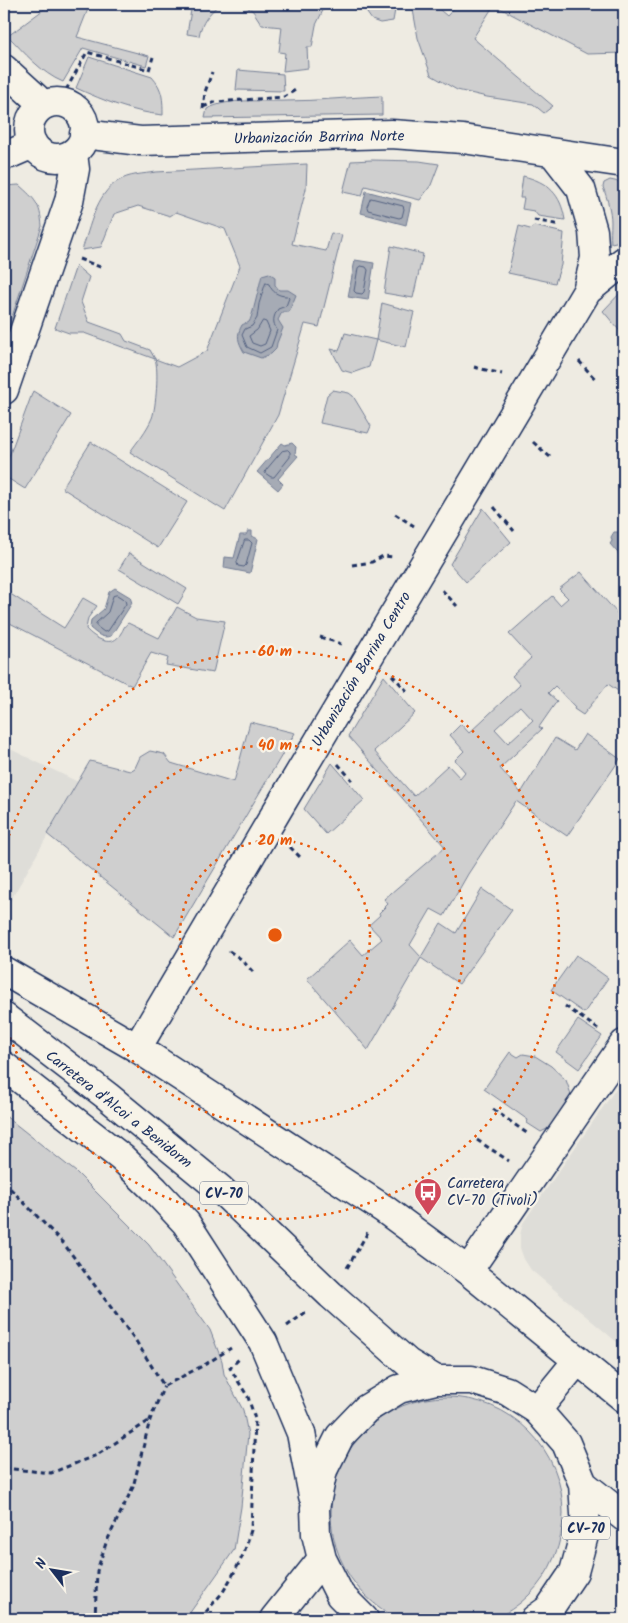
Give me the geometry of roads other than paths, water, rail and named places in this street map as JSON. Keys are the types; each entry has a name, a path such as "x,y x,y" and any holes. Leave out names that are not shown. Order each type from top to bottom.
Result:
{"street":[{"path":"4,68 36,98 50,104 74,108 84,122 78,144 69,200 4,390"},
{"path":"50,104 30,121 29,138 39,153 56,159 78,144"},
{"name":"Urbanización Barrina Norte","path":"78,144 390,134 463,139 554,153"},
{"path":"4,154 10,154 33,144"},
{"path":"554,153 624,163"},
{"name":"Urbanización Barrina Centro","path":"137,1048 419,571 587,292 595,258 593,231 581,189 554,153"},
{"name":"Urbanización Barrina Centro","path":"587,292 624,261"},
{"path":"4,971 137,1048 384,1209 468,1271 624,1398"},
{"name":"Carretera d'Alcoi a Benidorm","path":"4,1017 107,1096 220,1189 338,1301 408,1363 436,1380"},
{"path":"468,1271 623,1046"},
{"name":"CV-70","path":"4,1066 122,1158 155,1190 186,1223 264,1342 301,1433 315,1508 316,1534 322,1559 340,1595 364,1619"},
{"path":"537,1410 577,1361"},
{"name":"CV-70","path":"315,1508 323,1470 340,1436 366,1409 399,1389 436,1380 472,1380 507,1390 537,1410 566,1443 583,1484 586,1528 574,1572 549,1609 535,1619"},
{"name":"CV-70","path":"583,1484 624,1517"},
{"path":"274,1619 322,1559"}],"water":[{"path":"366,191 411,203 406,225 361,213"},
{"path":"355,260 374,263 368,300 348,297"},
{"path":"269,273 275,277 275,285 279,290 288,290 296,295 289,312 282,312 278,320 283,328 276,349 271,354 261,358 244,352 238,335 242,325 250,319 262,275"},
{"path":"282,443 285,445 292,443 296,447 295,454 298,456 278,479 283,484 278,490 257,472"},
{"path":"248,531 252,531 252,536 258,539 250,573 224,568 225,557 234,558 240,535 246,535"},
{"path":"614,532 621,534 624,532 624,560 610,544"},
{"path":"115,588 130,597 132,603 111,636 102,636 90,628 91,620 104,609 109,592"}],"place":[{"name":"Carretera CV-70 (Tivoli)","path":"428,1216"}]}
